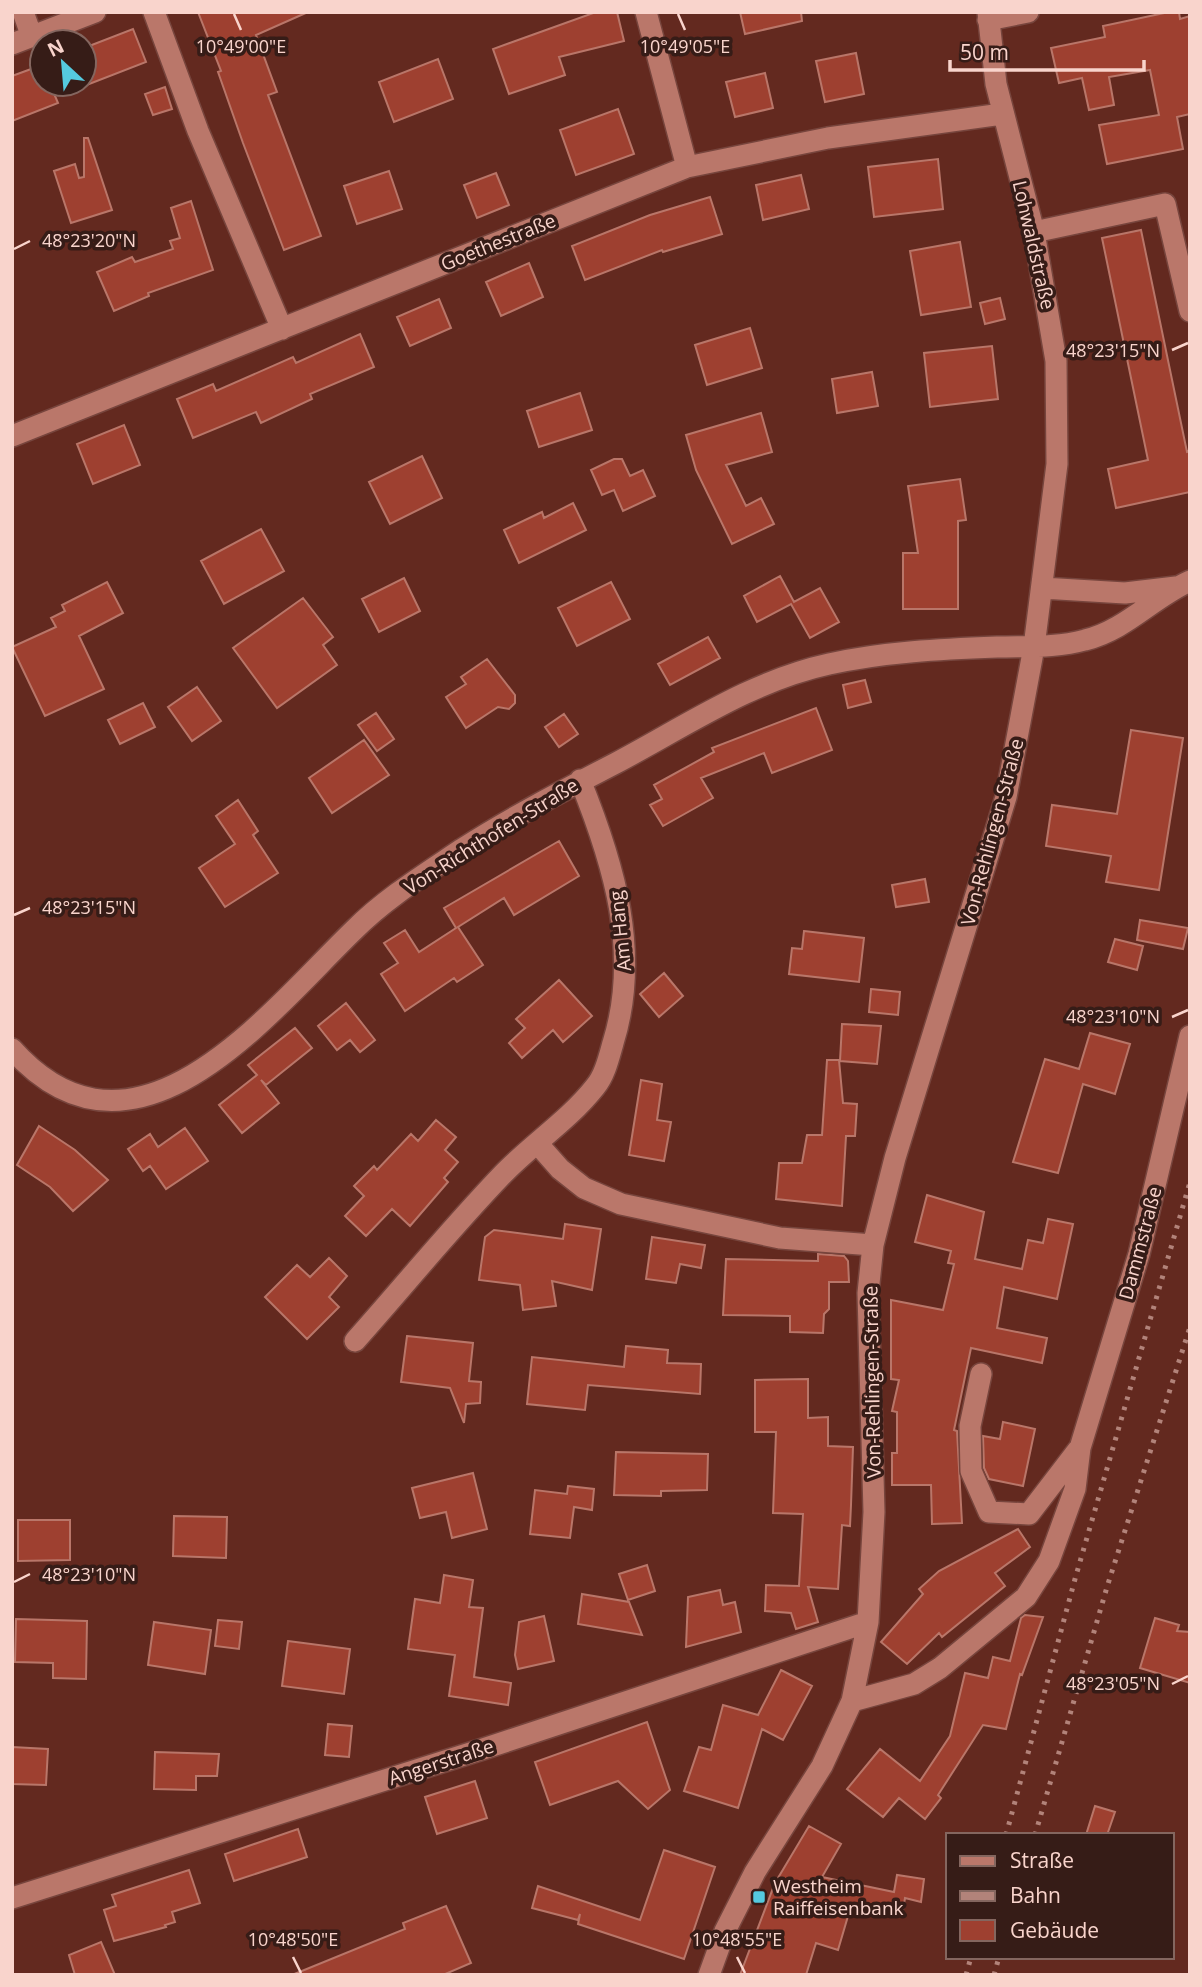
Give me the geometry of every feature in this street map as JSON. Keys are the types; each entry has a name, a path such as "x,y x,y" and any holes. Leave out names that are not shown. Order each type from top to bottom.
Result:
{"street":[{"path":"23,12 22,41 95,12"},
{"path":"154,12 198,131 282,329"},
{"path":"646,12 687,167"},
{"path":"988,16 1028,12"},
{"name":"Lohwaldstraße","path":"988,16 1002,114 1034,232 1051,319 1058,401 1058,464 1034,647"},
{"name":"Goethestraße","path":"12,436 687,167 828,138 1002,114"},
{"path":"1034,232 1165,204 1190,311"},
{"path":"1042,588 1125,593 1183,584"},
{"name":"Von-Richthofen-Straße","path":"12,1049 35,1071 76,1094 121,1099 167,1090 217,1061 242,1041 355,929 391,898 478,839 735,696 809,669 902,653 1059,645 1104,634 1150,608 1183,584"},
{"name":"Von-Rehlingen-Straße","path":"709,1975 725,1931 755,1872 822,1766 852,1701 868,1622 874,1512 868,1293 873,1245 895,1158 1006,797 1034,647"},
{"name":"Am Hang","path":"355,1341 504,1173 597,1086 616,1034 626,962 618,895 608,858 580,780"},
{"name":"Dammstraße","path":"852,1701 914,1684 950,1661 1026,1597 1058,1539 1075,1489 1080,1448 1139,1254 1190,1036"},
{"path":"537,1143 561,1169 584,1188 621,1204 780,1238 873,1245"},
{"name":"Dammstraße","path":"981,1374 970,1426 971,1471 989,1512 1029,1514 1080,1448"},
{"name":"Angerstraße","path":"12,1898 483,1749 868,1622"}],"building":[{"path":"198,12 308,12 256,35 277,92 268,95 321,236 284,250 243,143 218,72 221,71"},
{"path":"596,12 617,12 624,41 559,57 565,75 509,94 493,49"},
{"path":"740,12 801,12 802,21 745,34"},
{"path":"1179,12 1180,19 1190,16 1190,114 1177,117 1183,149 1107,164 1099,125 1159,115 1150,70 1109,77 1114,105 1089,110 1082,78 1059,83 1051,48 1105,37 1103,26"},
{"path":"133,29 146,62 98,81 98,43"},
{"path":"856,53 864,94 825,102 816,61"},
{"path":"438,59 453,99 394,122 379,82"},
{"path":"28,70 28,98 56,98 58,103 12,121 12,76"},
{"path":"765,73 773,108 735,117 726,82"},
{"path":"165,87 172,109 153,115 145,94"},
{"path":"618,109 634,154 576,175 560,130"},
{"path":"84,138 88,138 112,210 71,223 54,171 75,164 79,178 84,177"},
{"path":"938,159 943,209 874,217 868,167"},
{"path":"389,171 402,209 357,224 344,186"},
{"path":"496,173 509,205 477,218 464,185"},
{"path":"801,175 809,209 763,220 756,185"},
{"path":"710,197 722,234 663,252 662,250 585,280 572,246 650,215"},
{"path":"191,201 213,270 148,293 149,296 114,311 97,272 132,257 135,262 173,249 170,241 180,238 171,208"},
{"path":"1141,230 1187,452 1190,451 1190,492 1116,508 1108,469 1148,460 1102,238"},
{"path":"960,242 971,307 921,315 910,251"},
{"path":"529,263 543,297 501,316 486,282"},
{"path":"1000,298 1005,319 985,324 980,303"},
{"path":"439,299 451,328 410,346 397,317"},
{"path":"750,328 762,368 707,385 695,345"},
{"path":"360,334 374,367 310,394 312,399 261,423 256,412 193,438 177,399 213,384 216,391 293,357 296,363"},
{"path":"992,346 998,399 930,407 924,353"},
{"path":"872,372 878,406 837,413 832,379"},
{"path":"580,393 592,430 539,447 527,411"},
{"path":"761,413 772,452 726,465 746,506 761,498 774,524 732,544 696,470 686,435"},
{"path":"124,425 140,465 93,484 77,444"},
{"path":"422,456 442,498 390,524 369,482"},
{"path":"614,459 622,459 630,476 643,470 655,496 623,511 614,490 602,495 591,470"},
{"path":"960,479 966,520 958,521 958,609 903,609 903,553 918,553 908,486"},
{"path":"573,503 586,530 519,563 504,530 542,512 544,518"},
{"path":"261,529 284,571 224,604 201,561"},
{"path":"780,576 794,602 820,588 839,622 810,638 791,604 757,622 744,596"},
{"path":"404,578 420,611 379,632 362,599"},
{"path":"107,582 123,613 79,636 104,689 45,716 12,647 56,627 51,618 65,611 62,605"},
{"path":"611,582 630,619 577,646 558,608"},
{"path":"303,598 333,637 323,645 337,665 277,708 233,648"},
{"path":"708,637 720,658 670,685 658,664"},
{"path":"487,659 515,695 515,703 509,709 498,707 466,728 446,697 466,684 461,677"},
{"path":"865,680 871,702 848,708 843,685"},
{"path":"197,687 221,721 192,741 168,707"},
{"path":"143,703 155,727 120,744 108,720"},
{"path":"816,708 832,750 772,773 764,753 701,778 713,798 663,826 650,805 662,799 654,785 714,752 712,748"},
{"path":"376,713 394,739 377,751 358,725"},
{"path":"564,714 578,734 559,747 545,727"},
{"path":"1131,730 1183,738 1159,890 1106,882 1111,856 1046,846 1052,805 1117,814"},
{"path":"364,740 389,775 332,813 309,778"},
{"path":"238,800 258,831 253,835 278,873 225,907 199,868 235,844 216,816"},
{"path":"559,841 579,876 514,915 504,898 458,927 483,965 457,982 454,978 405,1011 381,974 398,963 384,943 405,930 419,952 456,928 444,908"},
{"path":"925,879 929,902 896,907 892,885"},
{"path":"1140,920 1188,928 1183,949 1137,940"},
{"path":"804,931 864,938 859,982 789,974 792,948 802,949"},
{"path":"1115,939 1143,946 1137,970 1108,962"},
{"path":"664,973 683,996 659,1017 640,994"},
{"path":"559,980 592,1016 563,1042 553,1030 522,1058 509,1043 525,1028 516,1019"},
{"path":"871,989 900,992 898,1015 869,1012"},
{"path":"346,1003 375,1040 360,1052 350,1040 337,1050 318,1026"},
{"path":"842,1024 881,1026 877,1064 840,1061"},
{"path":"295,1028 312,1048 266,1085 261,1080 279,1103 242,1133 219,1105 257,1075 248,1065"},
{"path":"1090,1033 1130,1044 1115,1094 1083,1084 1058,1173 1013,1162 1045,1059 1079,1069"},
{"path":"827,1060 839,1060 843,1103 857,1104 855,1136 846,1136 842,1206 776,1199 779,1163 802,1163 807,1135 822,1135"},
{"path":"641,1080 662,1084 657,1120 671,1122 664,1161 629,1155"},
{"path":"436,1120 456,1137 445,1150 458,1162 444,1178 448,1182 410,1226 392,1209 366,1236 345,1216 364,1196 354,1186 374,1166 377,1170 411,1134 418,1141"},
{"path":"39,1126 75,1150 108,1180 73,1211 50,1187 17,1165"},
{"path":"185,1128 208,1161 166,1189 150,1166 143,1171 128,1149 150,1134 158,1147"},
{"path":"927,1195 984,1212 975,1259 1022,1269 1028,1240 1043,1243 1048,1219 1073,1224 1057,1299 1004,1287 997,1328 1047,1338 1042,1363 971,1348 954,1430 957,1431 962,1523 932,1524 931,1485 892,1485 892,1453 897,1453 897,1412 892,1411 899,1380 891,1379 891,1300 943,1310 954,1264 948,1263 951,1251 915,1242"},
{"path":"565,1224 601,1229 592,1290 552,1281 556,1306 523,1310 520,1285 479,1280 485,1237 494,1230 563,1239"},
{"path":"652,1237 705,1245 701,1268 680,1264 676,1283 646,1279"},
{"path":"818,1254 844,1256 848,1261 849,1282 829,1282 829,1309 824,1314 823,1333 790,1332 790,1316 723,1315 726,1259 818,1261"},
{"path":"329,1258 347,1276 329,1297 339,1307 307,1339 265,1297 297,1265 310,1277"},
{"path":"407,1336 473,1343 469,1381 481,1382 480,1403 466,1404 464,1423 450,1388 401,1382"},
{"path":"626,1346 668,1350 667,1363 701,1364 700,1394 588,1385 585,1410 527,1404 532,1357 624,1367"},
{"path":"808,1379 808,1418 828,1417 828,1446 853,1447 850,1526 842,1525 838,1589 808,1587 818,1622 796,1629 791,1613 765,1611 766,1585 799,1586 803,1514 773,1513 776,1432 755,1432 755,1380"},
{"path":"1003,1422 1035,1429 1023,1486 989,1479 984,1468 983,1436 1000,1439"},
{"path":"616,1452 708,1454 707,1490 661,1491 661,1496 614,1495"},
{"path":"473,1473 487,1529 452,1538 446,1512 420,1518 412,1488"},
{"path":"568,1486 594,1489 592,1510 574,1507 570,1538 530,1534 535,1490 567,1494"},
{"path":"174,1516 227,1517 226,1558 173,1556"},
{"path":"18,1520 70,1520 70,1560 18,1561"},
{"path":"1018,1529 1030,1547 995,1573 1005,1586 942,1637 939,1633 907,1664 881,1642 923,1594 919,1589 939,1571"},
{"path":"647,1565 655,1591 628,1600 619,1574"},
{"path":"444,1575 473,1580 469,1607 483,1608 474,1677 511,1683 508,1705 449,1696 455,1655 408,1649 415,1599 440,1603"},
{"path":"720,1590 723,1605 735,1602 741,1632 686,1647 688,1597"},
{"path":"582,1594 629,1602 642,1635 578,1624"},
{"path":"1025,1615 1043,1617 1022,1675 1020,1674 1006,1729 983,1725 938,1795 941,1798 925,1819 899,1798 883,1817 847,1789 880,1749 920,1781 950,1736 965,1673 988,1678 993,1657 1010,1661 1021,1618"},
{"path":"544,1616 554,1661 518,1669 515,1655 519,1622"},
{"path":"1155,1618 1179,1625 1177,1631 1190,1632 1190,1683 1140,1668"},
{"path":"16,1619 87,1621 86,1679 53,1678 53,1663 15,1662"},
{"path":"218,1620 242,1622 239,1649 215,1646"},
{"path":"154,1622 211,1630 205,1674 148,1665"},
{"path":"288,1641 350,1649 344,1694 282,1686"},
{"path":"781,1670 812,1686 783,1740 762,1729 738,1808 684,1791 699,1747 711,1750 723,1705 758,1715"},
{"path":"647,1722 670,1790 648,1809 618,1781 550,1805 535,1762"},
{"path":"328,1724 352,1726 349,1757 325,1755"},
{"path":"12,1747 48,1749 46,1785 12,1784"},
{"path":"155,1752 219,1754 217,1776 196,1776 196,1790 154,1789"},
{"path":"475,1781 487,1818 437,1834 425,1797"},
{"path":"1095,1806 1115,1812 1108,1833 1087,1833"},
{"path":"809,1826 841,1844 822,1877 894,1892 897,1875 924,1879 921,1902 905,1898 902,1916 851,1906 838,1950 816,1943 806,1975 740,1975 775,1883"},
{"path":"298,1829 307,1857 234,1881 225,1854"},
{"path":"664,1850 715,1867 684,1959 578,1924 580,1914 578,1920 532,1908 538,1886 640,1920"},
{"path":"189,1870 200,1903 172,1912 175,1922 165,1925 166,1927 114,1941 104,1910 116,1906 112,1895"},
{"path":"446,1906 471,1963 443,1975 292,1975 405,1929 403,1923"},
{"path":"101,1942 115,1975 75,1975 69,1955"}],"railway":[{"path":"1007,1833 1075,1579 1190,1182"},
{"path":"1036,1833 1107,1587 1190,1327"},
{"path":"966,1975 970,1959"},
{"path":"994,1975 998,1959"}],"place":[{"name":"Westheim Raiffeisenbank","path":"759,1897"}]}
